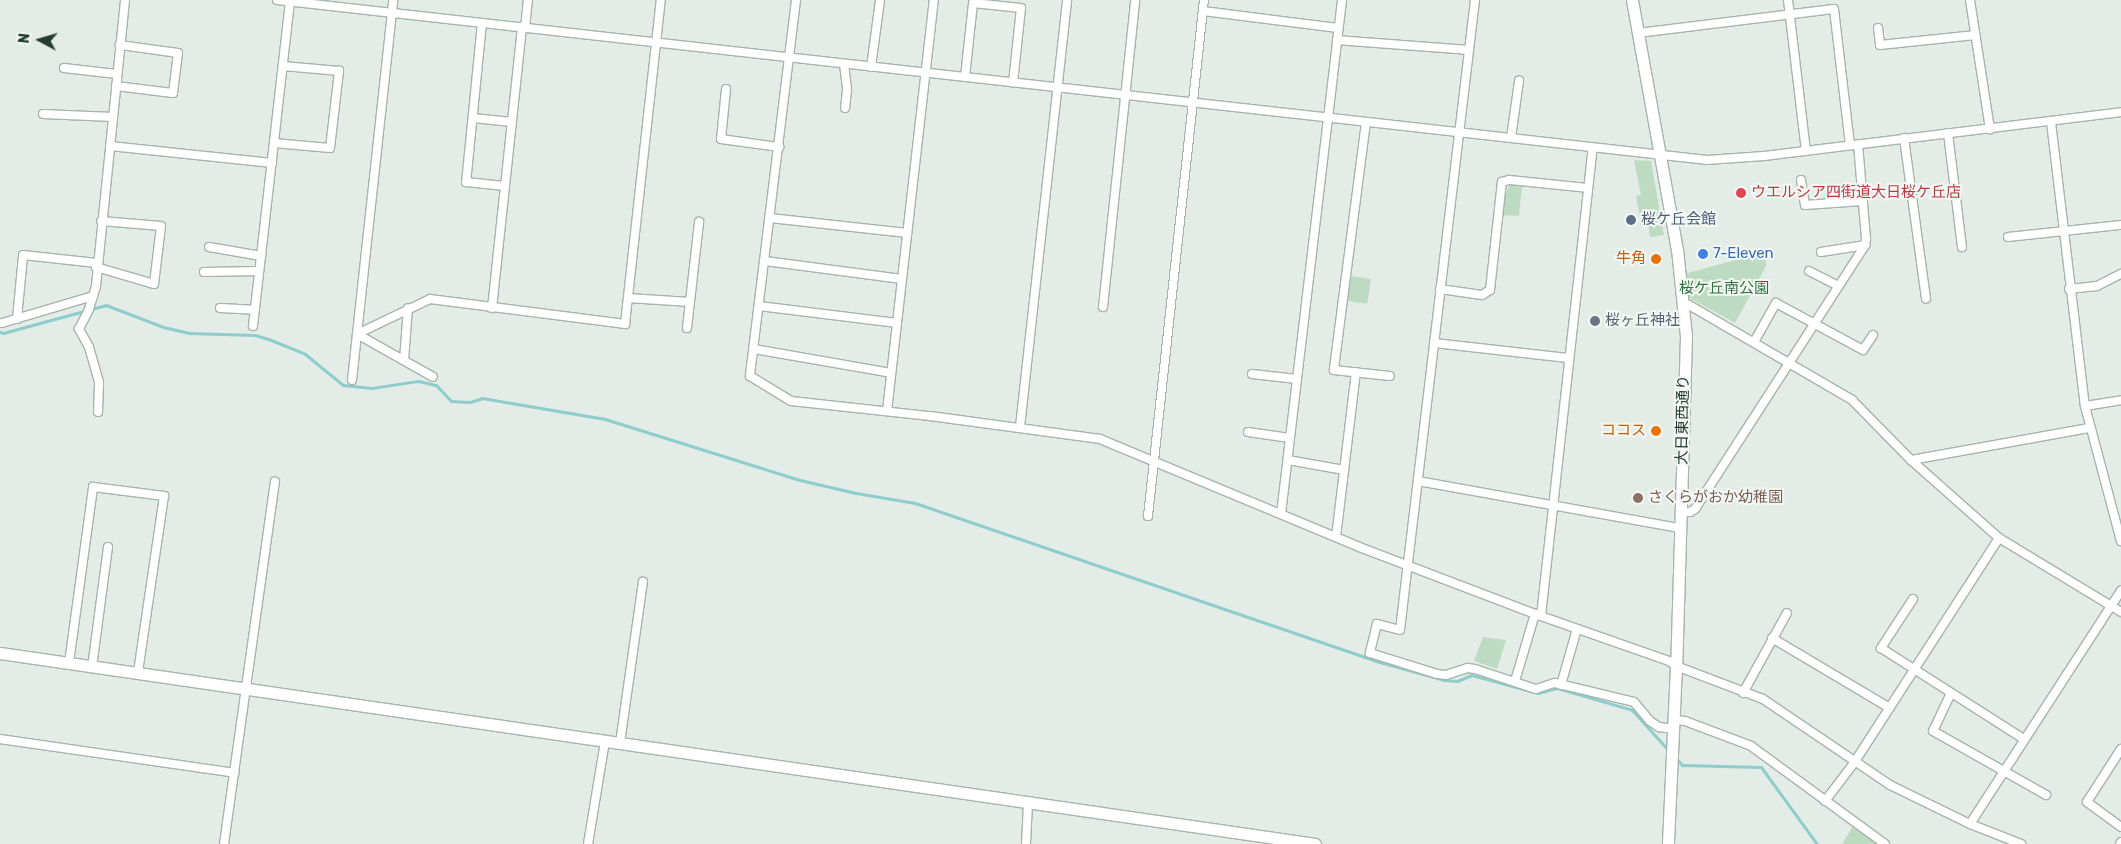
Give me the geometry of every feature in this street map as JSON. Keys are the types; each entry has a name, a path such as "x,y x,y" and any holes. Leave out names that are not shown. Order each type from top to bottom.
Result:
{"street":[{"path":"98,412 99,382 90,347 79,329 93,296 125,0"},
{"path":"277,0 1712,160 1806,151 2121,112"},
{"path":"352,380 392,0"},
{"path":"492,308 512,122 528,0"},
{"path":"357,334 430,299 625,324 661,0"},
{"path":"796,0 750,376 791,401 1100,438 1336,537 1538,615 1669,661 1676,666 1763,699 1854,763 1890,785 1970,824 2018,844"},
{"path":"871,67 880,0"},
{"path":"887,411 934,0"},
{"path":"1020,427 1067,0"},
{"path":"1103,307 1135,0"},
{"path":"1148,516 1204,0"},
{"path":"1281,514 1342,0"},
{"path":"1475,0 1400,630 1377,624 1370,652 1437,674 1451,674 1468,668 1536,689 1555,684 1634,702 1650,721 1659,727 1685,721 1751,746 1885,844"},
{"name":"大日東西通り","path":"1632,0 1662,155 1684,306 1686,336 1674,725 1668,844"},
{"path":"1788,0 1806,151"},
{"path":"1970,0 1990,129"},
{"path":"253,326 290,1"},
{"path":"964,77 973,3 1021,8 1013,83"},
{"path":"1638,33 1834,8 1863,201 1865,245 1695,509 1690,512 1681,512"},
{"path":"1203,11 1338,28"},
{"path":"482,23 466,182 505,186"},
{"path":"1878,28 1880,45 1975,35"},
{"path":"1337,40 1469,50"},
{"path":"116,86 173,93 178,53 120,45"},
{"path":"844,64 847,90 845,108"},
{"path":"274,143 330,148 339,71 283,66"},
{"path":"64,68 117,74"},
{"path":"1511,138 1519,81"},
{"path":"726,90 721,140 779,147"},
{"path":"43,114 113,117"},
{"path":"473,118 512,122"},
{"path":"1366,122 1334,370 1390,376"},
{"path":"2051,122 2062,231 2085,406 2089,428 2121,541"},
{"path":"1948,133 1962,247"},
{"path":"1904,138 1926,298"},
{"path":"110,146 272,163"},
{"path":"1515,681 1538,615 1554,506 1568,358 1593,148"},
{"path":"1440,289 1482,295 1490,290 1502,182 1509,180 1588,188"},
{"path":"1802,180 1805,205 1863,201"},
{"path":"770,218 907,233"},
{"path":"17,319 24,255 96,265 154,284 161,226 101,221"},
{"path":"687,328 699,222"},
{"path":"2008,236 2121,225"},
{"path":"1821,252 1865,245"},
{"path":"209,247 261,256"},
{"path":"764,261 902,279"},
{"path":"204,272 259,271"},
{"path":"1809,271 1838,286"},
{"path":"2069,289 2096,286 2121,274"},
{"path":"2,323 93,296"},
{"path":"628,298 690,302"},
{"path":"1754,342 1776,302 1863,350 1873,335"},
{"path":"1684,306 1689,305 1852,400 1910,460 1999,538 2121,612"},
{"path":"759,306 897,323"},
{"path":"220,308 254,310"},
{"path":"404,360 408,308"},
{"path":"357,334 433,377"},
{"path":"1434,343 1568,358"},
{"path":"754,349 891,373"},
{"path":"1336,537 1356,372"},
{"path":"1252,374 1297,378"},
{"path":"2085,406 2121,400"},
{"path":"1910,460 2089,428"},
{"path":"1248,432 1290,438"},
{"path":"1288,460 1344,470"},
{"path":"1418,481 1680,528"},
{"path":"224,844 275,482"},
{"path":"69,663 92,487 164,496 138,673"},
{"path":"1825,801 1854,763 1999,538"},
{"path":"92,667 108,547"},
{"path":"620,743 642,582"},
{"path":"1970,824 2121,591"},
{"path":"1913,599 1881,648 2024,738"},
{"path":"1743,692 1787,613"},
{"path":"1561,685 1577,629"},
{"path":"1772,638 1890,708"},
{"path":"0,653 1315,844"},
{"path":"1952,693 1933,731 2046,795"},
{"path":"0,740 235,773"},
{"path":"588,844 605,741"},
{"path":"2121,749 2118,760 2087,802 2121,827"},
{"path":"1026,844 1028,802"}],"green space":[{"path":"1634,160 1651,161 1664,235 1650,237 1648,223 1641,223 1636,196 1641,195"},
{"path":"1510,185 1522,186 1519,216 1502,215 1504,195"},
{"name":"桜ケ丘南公園","path":"1765,252 1766,266 1735,323 1688,297 1684,274"},
{"path":"1350,276 1371,279 1367,304 1347,301"},
{"path":"1483,637 1506,640 1497,669 1474,661"},
{"path":"1853,826 1880,844 1842,844"}],"waterway":[{"path":"0,332 3,333 106,305 163,327 189,333 255,335 271,340 305,354 343,385 372,388 418,381 436,385 451,401 470,402 482,398 605,419 800,480 856,493 915,503 1376,661 1444,680 1457,681 1472,675 1538,693 1557,688 1632,710 1669,751"},
{"path":"1675,757 1682,765 1761,767 1817,844"}],"place":[{"name":"ウエルシア四街道大日桜ケ丘店","path":"1741,193"},
{"name":"桜ケ丘会館","path":"1631,220"},
{"name":"7-Eleven","path":"1703,254"},
{"name":"牛角","path":"1656,259"},
{"name":"桜ヶ丘神社","path":"1595,321"},
{"name":"ココス","path":"1656,431"},
{"name":"さくらがおか幼稚園","path":"1638,498"}]}
